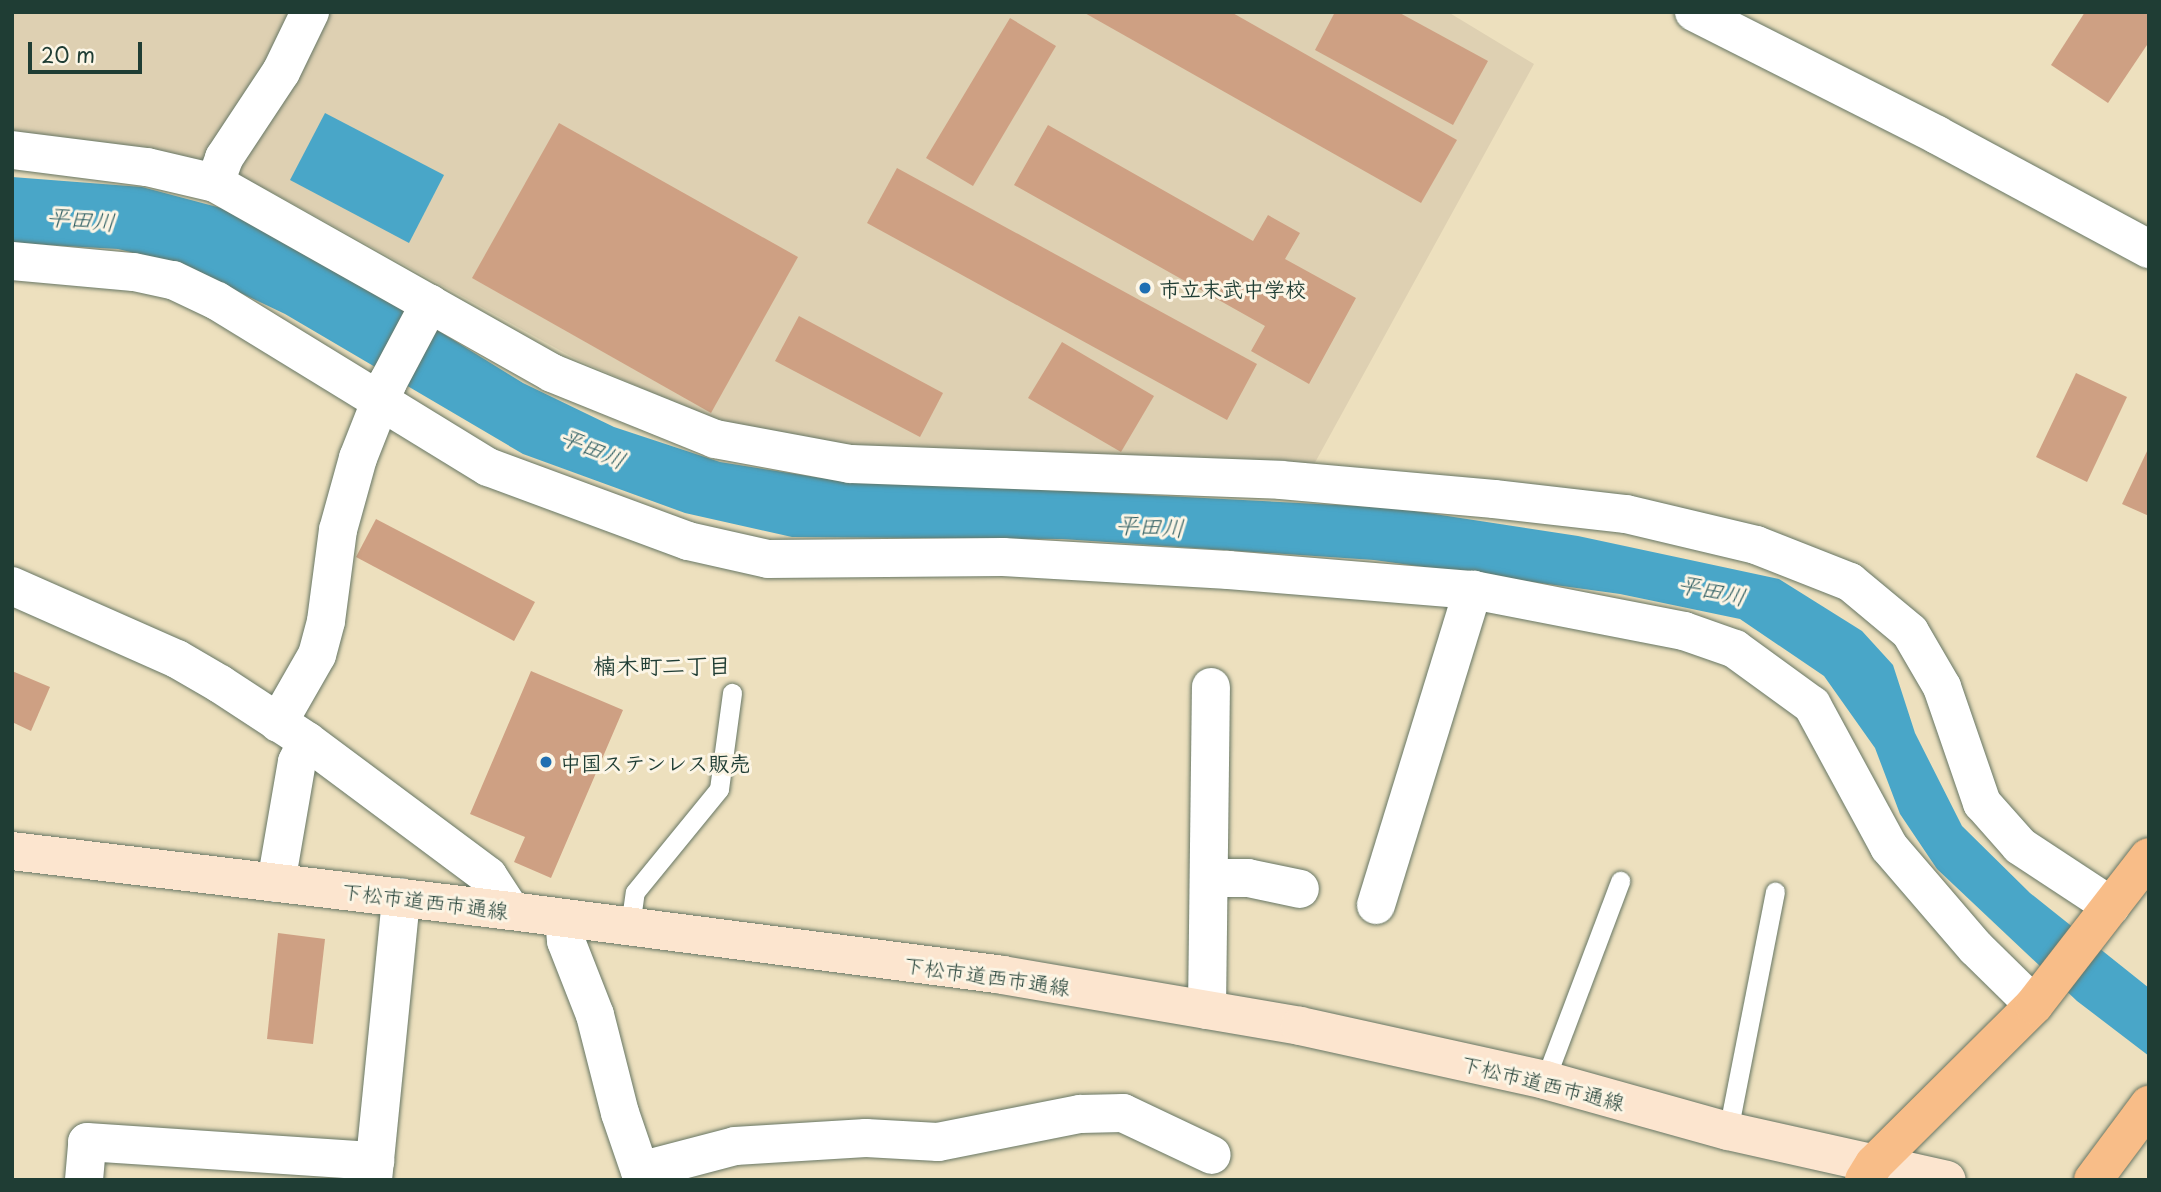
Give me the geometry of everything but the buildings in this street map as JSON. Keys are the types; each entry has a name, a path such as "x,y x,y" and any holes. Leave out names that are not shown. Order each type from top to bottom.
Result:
{"highway":[{"path":"1869,1172 2041,996 2149,857"},
{"path":"2093,1180 2149,1105"}],"street":[{"path":"215,183 224,158 281,72 310,12"},
{"path":"1693,12 1937,135 2149,249"},
{"path":"12,150 147,167 215,183 427,310 552,373 715,439 850,464 1280,480 1494,499 1626,514 1756,545 1850,582 1910,632 1942,687 1982,803 2020,846 2104,915"},
{"path":"12,261 134,272 173,280 384,390 488,467 688,541 768,559 1003,557 1229,570 1472,590 1684,631 1735,649 1783,681 1812,705 1889,847 1976,948 2041,996"},
{"path":"276,883 297,762 293,732 326,621 338,530 358,458 384,390 427,310"},
{"path":"12,586 177,659 293,732 488,876 512,911"},
{"path":"1376,905 1472,590"},
{"path":"1207,1010 1211,687"},
{"name":"下松市道西市通線","path":"12,851 401,897 1002,975 1300,1026 1545,1080 1869,1172 1947,1180"},
{"path":"1209,878 1248,878 1300,889"},
{"path":"84,1180 87,1142 374,1170 401,897"},
{"path":"564,918 566,942 595,1014 620,1113 632,1177 735,1146 866,1138 938,1142 1080,1114 1123,1113 1212,1155"}],"lane":[{"path":"630,926 635,892 719,789 732,693"},
{"path":"1545,1080 1620,881"},
{"path":"1728,1131 1775,892"}],"shaded area":[{"path":"12,12 1448,12 1534,64 1312,468 859,446 721,423 574,358 272,192 195,160 12,135"}],"water":[{"path":"325,113 444,175 409,243 290,180"},
{"name":"平田川","path":"12,177 142,187 221,208 277,231 523,383 614,427 720,462 821,478 1395,508 1578,536 1779,579 1862,631 1893,665 1915,733 1962,826 2030,893 2149,988 2149,1056 2077,1001 1937,869 1900,814 1875,748 1824,676 1740,619 1620,594 1374,560 1062,539 792,537 685,513 523,454 285,314 180,264 118,249 12,243"}],"place":[{"name":"市立末武中学校","path":"1145,288"},
{"name":"中国ステンレス販売","path":"546,762"}],"district":[{"name":"楠木町二丁目","path":"662,665"}]}
